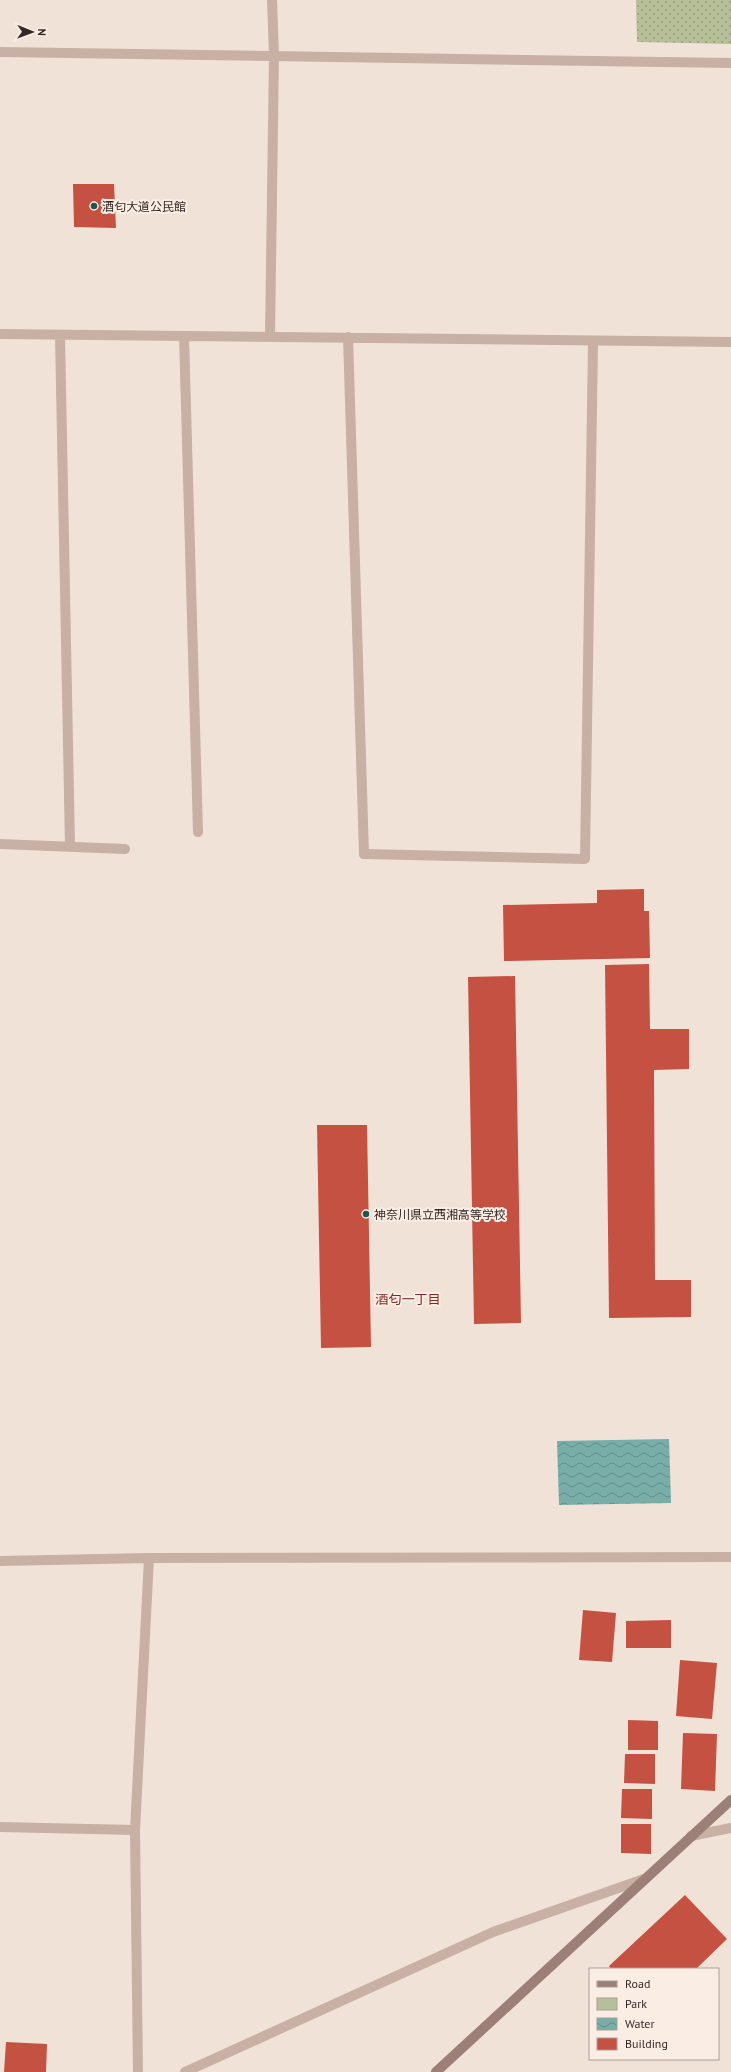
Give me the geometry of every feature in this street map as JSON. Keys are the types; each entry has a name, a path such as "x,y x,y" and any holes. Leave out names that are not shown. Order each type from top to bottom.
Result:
{"street":[{"path":"270,336 274,55 272,0"},
{"path":"0,52 274,55 731,64"},
{"path":"0,334 348,337 593,342 731,342"},
{"path":"60,335 70,846"},
{"path":"184,336 198,832"},
{"path":"348,337 364,854 585,859 593,342"},
{"path":"0,844 125,849"},
{"path":"0,1561 149,1558 731,1557"},
{"path":"138,2072 135,1830 149,1558"},
{"path":"436,2072 731,1800"},
{"path":"0,1827 135,1830"},
{"path":"691,1836 731,1828"},
{"path":"185,2072 493,1932 644,1879"}],"green space":[{"path":"636,0 731,0 731,44 637,42"}],"water":[{"path":"669,1439 671,1503 559,1505 557,1441"}],"building":[{"name":"酒匂大道公民館","path":"73,184 114,184 116,228 74,227"},
{"path":"644,889 644,911 649,911 650,958 504,961 503,905 597,903 597,890"},
{"path":"649,964 650,1029 689,1029 689,1069 654,1070 655,1280 691,1280 691,1317 609,1318 605,965"},
{"path":"515,976 521,1323 474,1324 468,977"},
{"path":"317,1125 367,1125 371,1347 321,1348"},
{"path":"583,1610 616,1613 612,1662 579,1660"},
{"path":"671,1620 671,1648 626,1648 626,1621"},
{"path":"680,1660 717,1663 712,1719 676,1716"},
{"path":"628,1720 658,1721 658,1750 628,1750"},
{"path":"683,1733 717,1734 715,1791 681,1789"},
{"path":"625,1754 655,1754 655,1784 624,1783"},
{"path":"622,1789 652,1789 652,1819 621,1818"},
{"path":"621,1824 651,1824 651,1854 621,1853"},
{"path":"685,1895 727,1939 697,1968 610,1968 609,1966"},
{"path":"6,2042 47,2044 46,2072 4,2072"}],"place":[{"name":"酒匂大道公民館","path":"94,206"},
{"name":"神奈川県立西湘高等学校","path":"366,1214"}],"district":[{"name":"酒匂一丁目","path":"408,1299"}]}
